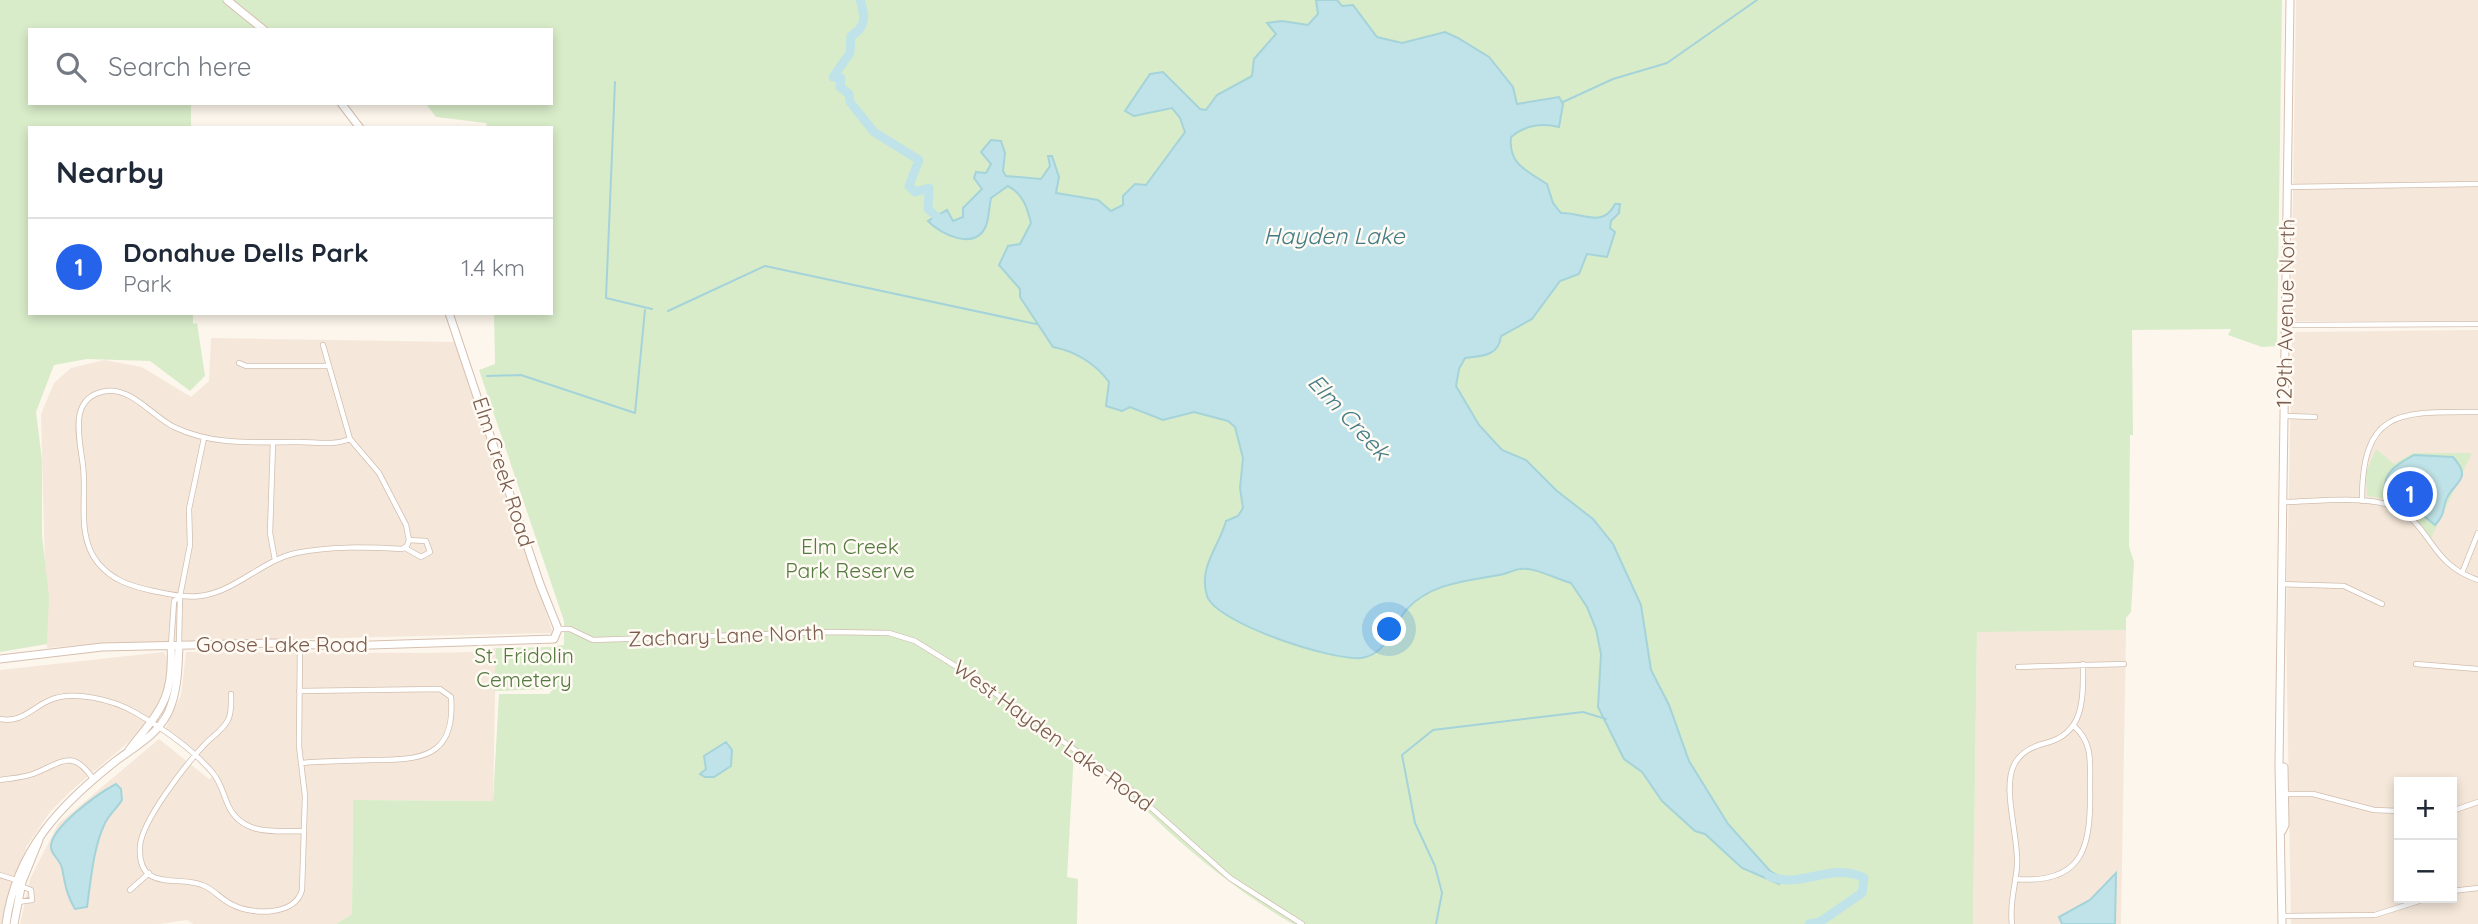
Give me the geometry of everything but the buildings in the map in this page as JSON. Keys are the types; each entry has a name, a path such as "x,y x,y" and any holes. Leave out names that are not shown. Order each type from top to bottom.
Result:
{"street":[{"path":"226,0 261,28"},
{"name":"129th Avenue North","path":"2281,758 2290,0"},
{"path":"343,105 358,126"},
{"path":"2288,187 2478,184"},
{"name":"Elm Creek Road","path":"450,315 535,569 558,629"},
{"path":"2285,324 2478,324"},
{"path":"323,345 350,439 379,473 403,517 409,540 405,548"},
{"path":"239,363 246,366 328,366"},
{"path":"350,439 331,444 235,443 204,438 173,427 127,394 103,391 92,396 84,403 77,420 85,488 84,528 94,557 111,575 124,583 180,596 215,592 275,560 320,550 405,548 421,557 430,552 426,541 409,540"},
{"path":"2362,501 2365,453 2383,427 2412,413 2478,412"},
{"path":"2284,416 2315,417"},
{"path":"13,924 26,855 64,805 127,753 143,745 155,726 170,685 175,645 174,601 180,596 188,560 190,496 204,438"},
{"path":"273,442 270,533 275,560"},
{"path":"2283,502 2383,503 2402,511 2440,557 2462,573 2478,580"},
{"path":"2462,573 2478,533"},
{"path":"2281,584 2344,586 2382,604"},
{"name":"Zachary Lane North","path":"558,629 569,629 593,640 832,632 898,634"},
{"name":"Goose Lake Road","path":"0,659 81,648 550,640 556,637 558,629"},
{"name":"West Hayden Lake Road","path":"898,634 945,658 1102,768 1140,796 1230,878 1301,924"},
{"path":"230,694 228,720 194,757 164,796 140,840 140,858 149,873 163,882 204,886 225,901 243,909 288,908 297,903 302,890 304,831 300,645"},
{"path":"2012,924 2011,904 2017,844 2010,780 2012,768 2025,751 2057,740 2074,726 2083,703 2083,664"},
{"path":"2018,667 2124,664"},
{"path":"2416,664 2478,669"},
{"path":"299,691 440,689 451,696 452,708 448,733 442,744 427,755 407,760 301,763"},
{"path":"0,719 23,717 48,701 69,697 112,702 155,726 218,779 229,806 242,823 261,831 304,831"},
{"path":"2015,879 2035,881 2062,874 2080,858 2088,843 2091,827 2090,751 2085,736 2074,726"},
{"path":"2281,758 2284,794 2284,825 2281,832"},
{"path":"2281,758 2279,825 2282,920 2375,915 2412,903"},
{"path":"0,779 31,774 68,760 81,764 93,779"},
{"path":"2284,794 2313,794 2374,810 2394,811"},
{"path":"2457,809 2478,802"},
{"path":"130,890 149,873"},
{"path":"0,875 31,891 32,900 17,902"},
{"path":"6,924 20,883"},
{"path":"2457,890 2478,888"}],"shaded area":[{"path":"2296,0 2478,0 2478,321 2296,321 2291,317"},
{"path":"2478,330 2478,924 2291,924 2286,625 2292,335 2297,332"},
{"path":"211,338 456,342 553,633 91,644 47,648 41,414 54,383 71,368 104,360 142,367 191,397 209,381"},
{"path":"2126,630 2121,924 1973,924 1977,631"},
{"path":"496,648 493,801 353,800 352,914 336,924 193,924 187,920 159,924 20,924 30,879 58,824 159,739 209,779 219,774 165,729 181,695 186,652 428,653 472,652"},
{"path":"164,652 168,661 166,688 153,717 136,736 50,812 27,846 8,895 3,924 0,924 0,670"}],"green space":[{"name":"Elm Creek Park Reserve","path":"0,0 2282,0 2277,346 2262,347 2228,335 2231,329 2132,330 2133,435 2130,435 2129,546 2134,562 2131,612 2126,618 2126,630 1977,632 1973,924 1293,924 1213,869 1111,779 1074,751 1067,877 1078,879 1077,924 336,924 352,914 353,800 493,801 499,694 549,694 553,689 494,691 496,648 552,647 553,664 553,646 564,645 564,621 479,370 495,364 494,315 553,315 553,126 487,126 486,123 436,117 427,105 553,105 553,28 28,28 28,105 191,105 191,126 28,126 28,315 193,315 193,324 197,323 205,376 190,391 150,361 87,359 54,365 36,412 42,460 42,535 49,597 47,644 0,652","holes":["1697,832 1739,837 1770,871 1778,876 1742,868 1705,834"]},
{"path":"2376,449 2394,464 2413,453 2472,453 2431,538 2405,509 2388,500 2367,496 2366,472"}],"water":[{"name":"Hayden Lake","path":"1316,0 1337,0 1342,6 1353,5 1377,37 1402,43 1445,32 1458,38 1489,57 1513,87 1517,104 1559,97 1563,104 1559,127 1534,126 1511,137 1516,160 1526,171 1547,184 1553,203 1561,213 1598,218 1610,212 1615,204 1620,204 1619,213 1611,221 1610,228 1615,232 1607,257 1587,254 1579,274 1560,281 1532,319 1501,336 1497,348 1489,354 1465,358 1459,369 1456,386 1479,425 1502,450 1526,460 1557,491 1593,519 1613,544 1641,605 1651,670 1669,705 1689,761 1728,824 1770,871 1779,876 1779,884 1742,868 1705,834 1695,831 1662,801 1642,772 1624,759 1598,707 1601,654 1596,629 1587,607 1571,583 1539,571 1520,569 1438,588 1416,600 1407,609 1383,646 1370,656 1361,658 1326,653 1276,638 1231,618 1215,607 1207,596 1205,586 1207,566 1226,521 1238,516 1243,508 1240,488 1243,458 1235,427 1228,421 1194,412 1163,420 1130,407 1122,411 1106,406 1109,382 1084,359 1053,347 1020,297 1020,289 999,265 1008,246 1020,244 1031,223 1024,202 1013,189 1008,186 991,198 986,226 981,234 974,238 949,235 928,221 947,210 953,221 963,217 963,208 982,189 974,178 976,172 986,173 991,164 981,152 991,140 1001,141 1005,153 1003,171 1006,176 1041,179 1050,166 1048,156 1052,156 1059,177 1056,193 1098,200 1111,211 1123,205 1123,196 1135,184 1146,185 1185,132 1180,118 1172,108 1134,116 1125,111 1150,74 1163,72 1200,109 1206,110 1217,95 1252,76 1254,59 1276,34 1267,23 1282,21 1308,25 1318,14"},
{"path":"2414,455 2453,457 2462,471 2460,480 2449,494 2442,515 2435,525 2413,507 2385,495 2388,475 2396,466"},
{"path":"726,742 732,750 731,766 714,777 700,774 706,769 704,756"},
{"path":"116,784 121,789 122,800 101,833 87,907 75,909 61,865 51,848 53,840 76,812"},
{"path":"2116,873 2115,924 2062,924 2059,917 2090,900"}],"waterway":[{"name":"Elm Creek","path":"860,0 864,16 862,25 851,36 850,53 833,77 841,78 840,87 849,94 850,102 874,132 919,160 909,186 915,192 929,188 928,209 945,224"},
{"path":"1563,102 1613,79 1667,63 1757,0"},
{"path":"615,82 606,298 652,309"},
{"path":"668,311 765,266 1036,324"},
{"path":"487,376 521,375 635,413 645,310"},
{"path":"1436,924 1442,893 1435,866 1415,823 1402,755 1433,730 1583,712 1606,719"},
{"name":"Elm Creek","path":"1769,876 1792,880 1840,872 1864,878 1862,893 1820,922 1809,924"}],"place":[{"name":"Donahue Dells Park","path":"2410,494"}],"park label":[{"name":"St. Fridolin Cemetery","path":"524,668"}]}
